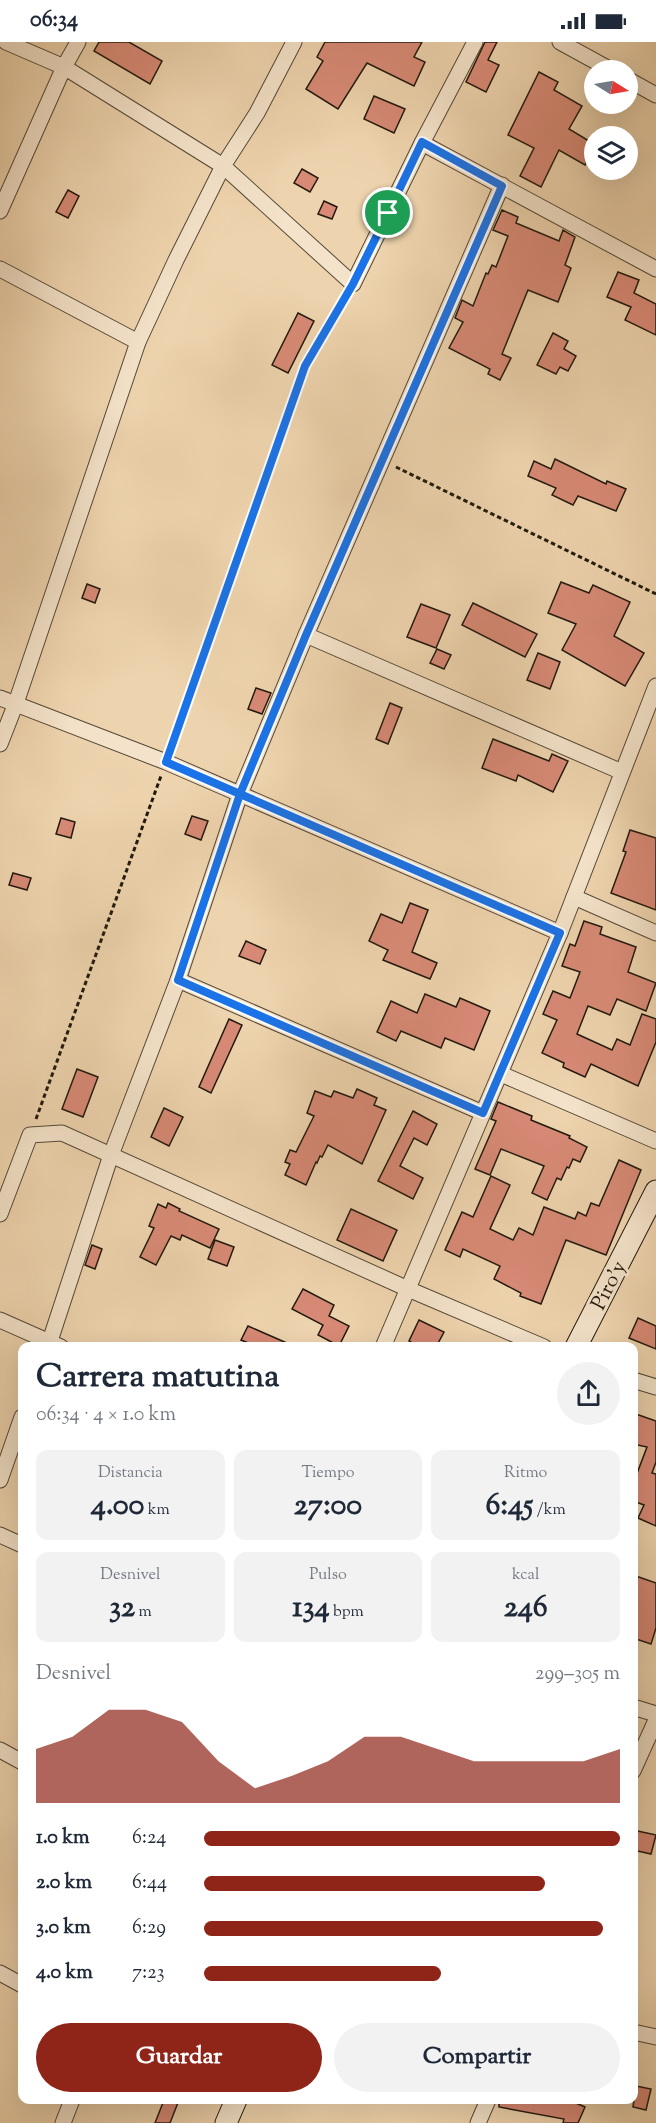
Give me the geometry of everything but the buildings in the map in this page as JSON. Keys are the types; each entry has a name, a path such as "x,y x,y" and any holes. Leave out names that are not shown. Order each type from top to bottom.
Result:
{"main road":[{"name":"Piro'y","path":"579,1342 656,1191"},
{"path":"226,2123 234,2104"}],"street":[{"path":"6,42 64,67 223,166 353,284 422,142 475,42"},
{"path":"0,211 64,67 78,42"},
{"path":"0,744 16,704 138,342 223,166 257,113 294,42"},
{"path":"560,42 593,60"},
{"path":"638,85 656,95"},
{"path":"422,142 656,269"},
{"path":"54,1342 111,1155 178,980 240,794 306,635 502,186"},
{"path":"0,268 138,342"},
{"path":"306,635 622,772"},
{"path":"385,1342 560,933 656,686"},
{"path":"0,698 166,762 560,933"},
{"path":"574,897 656,933"},
{"path":"178,980 483,1113"},
{"path":"501,1074 656,1141"},
{"path":"0,1214 30,1135 62,1133 408,1289 532,1342"},
{"path":"0,1320 47,1342"},
{"path":"638,1382 656,1388"},
{"path":"0,1480 18,1428"},
{"path":"0,1535 18,1543"},
{"path":"638,1709 656,1714"},
{"path":"638,1760 656,1720"},
{"path":"0,1750 18,1760"},
{"path":"0,1973 18,1983"},
{"path":"638,2033 656,2037"},
{"path":"63,2123 70,2104"},
{"path":"478,2123 486,2104"}],"path":[{"path":"30,1135 166,762 305,366 353,284"},
{"path":"383,461 656,594"}],"route":[{"path":"388,213 353,284 305,366 166,762 240,794 178,980 483,1113 560,933 240,794 306,635 502,186 422,142 388,213"}]}
